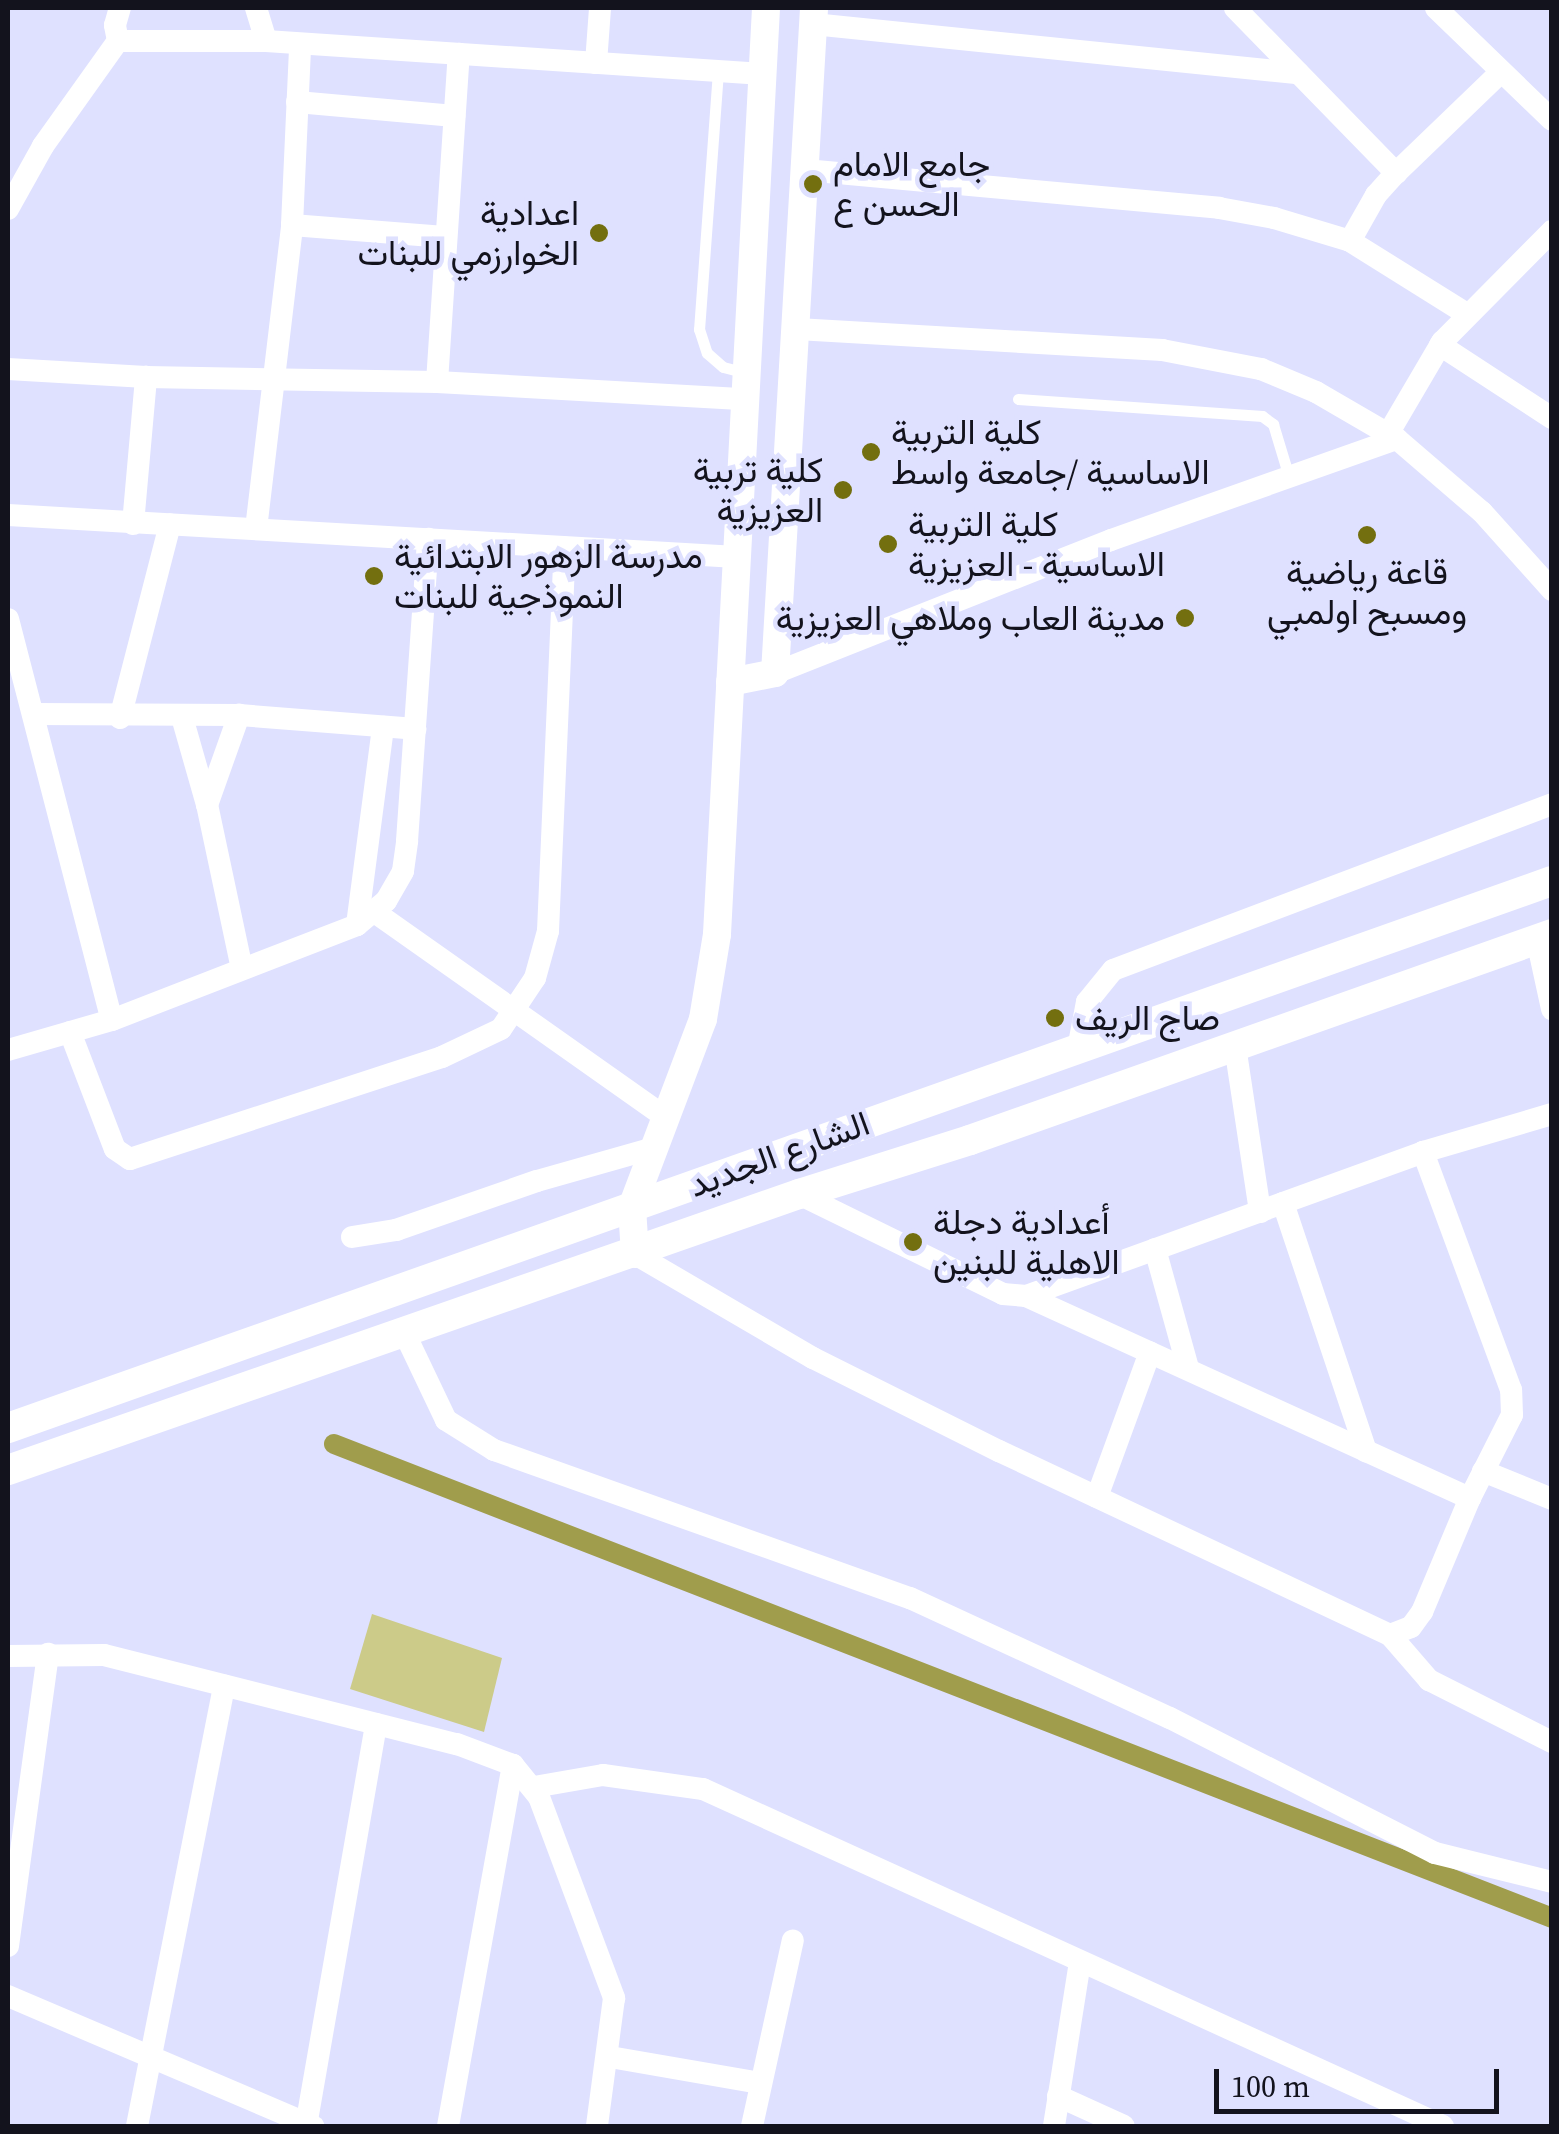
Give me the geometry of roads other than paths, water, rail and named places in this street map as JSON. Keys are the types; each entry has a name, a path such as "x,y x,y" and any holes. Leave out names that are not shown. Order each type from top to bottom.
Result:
{"main road":[{"name":"الشارع الجديد","path":"8,1428 1552,881"},
{"name":"الشارع الجديد","path":"8,1470 800,1194 970,1140 1544,937"}],"street":[{"path":"8,209 43,146 118,41 115,26 120,8"},
{"path":"256,8 266,41"},
{"path":"596,63 600,8"},
{"path":"766,8 710,986 667,1118 632,1207 635,1254 813,1358 1390,1636 1429,1680 1552,1742"},
{"path":"1236,8 1396,172"},
{"path":"1436,8 1552,120"},
{"path":"775,673 813,16 1299,73"},
{"path":"118,41 266,41 763,74"},
{"path":"256,530 292,225 300,46"},
{"path":"437,382 459,54"},
{"path":"1350,241 1376,195 1396,172 1500,72"},
{"path":"297,102 454,116"},
{"path":"805,170 1219,208 1301,224 1350,241 1467,314"},
{"path":"292,225 444,237"},
{"path":"730,682 775,673 1111,540 1392,436 1440,345 1552,231"},
{"path":"796,329 1162,350 1262,369 1316,392 1392,436 1482,512 1552,590"},
{"path":"1440,345 1552,418"},
{"path":"8,369 146,377 746,386"},
{"path":"133,524 146,377"},
{"path":"8,515 737,557"},
{"path":"120,718 170,524"},
{"path":"8,1050 112,1020 366,919 403,871 428,539"},
{"path":"70,1032 115,1149 130,1160 442,1056 501,1028 516,1012 535,978 548,931 565,547"},
{"path":"8,619 112,1020"},
{"path":"34,714 120,718 238,716 415,728"},
{"path":"208,805 238,716"},
{"path":"182,718 208,805 242,969"},
{"path":"366,919 383,727"},
{"path":"1078,1049 1088,1002 1112,970 1552,804"},
{"path":"366,919 516,1012 667,1118"},
{"path":"1544,937 1552,1009"},
{"path":"1235,1046 1260,1212"},
{"path":"1026,1296 1422,1152 1552,1114"},
{"path":"352,1237 396,1230 536,1181 654,1148"},
{"path":"1390,1636 1410,1627 1422,1612 1470,1498 1512,1415 1511,1390 1422,1152"},
{"path":"776,1155 800,1194 1003,1294 1026,1296 1470,1498"},
{"path":"1284,1203 1366,1451"},
{"path":"1155,1249 1188,1368"},
{"path":"405,1334 446,1420 494,1450 910,1598 1170,1718 1435,1852 1552,1882"},
{"path":"1097,1497 1150,1352"},
{"path":"1483,1471 1552,1499"},
{"path":"8,1946 48,1654"},
{"path":"8,1656 104,1655 457,1744 513,1765 534,1787 614,1998 610,2057 598,2126"},
{"path":"138,2126 224,1685"},
{"path":"8,1996 308,2126 376,1724"},
{"path":"448,2126 513,1765"},
{"path":"534,1787 603,1776 703,1789 1444,2126"},
{"path":"752,2126 793,1940"},
{"path":"1054,2126 1080,1962"},
{"path":"610,2057 761,2083"},
{"path":"1058,2096 1124,2126"}],"lane":[{"path":"718,71 700,329 707,352 746,386"},
{"path":"1018,398 1262,416 1273,424 1289,477"}],"waterway":[{"path":"334,1444 1552,1918"}],"place":[{"name":"جامع الامام الحسن ع","path":"813,184"},
{"name":"اعدادية الخوارزمي للبنات","path":"599,233"},
{"name":"كلية التربية الاساسية /جامعة واسط","path":"871,452"},
{"name":"كلية تربية العزيزية","path":"843,490"},
{"name":"قاعة رياضية ومسبح اولمبي","path":"1367,535"},
{"name":"كلية التربية الاساسية - العزيزية","path":"888,544"},
{"name":"مدرسة الزهور الابتدائية النموذجية للبنات","path":"374,576"},
{"name":"مدينة العاب وملاهي العزيزية","path":"1185,618"},
{"name":"صاج الريف","path":"1055,1018"},
{"name":"أعدادية دجلة الاهلية للبنين","path":"913,1242"}]}
